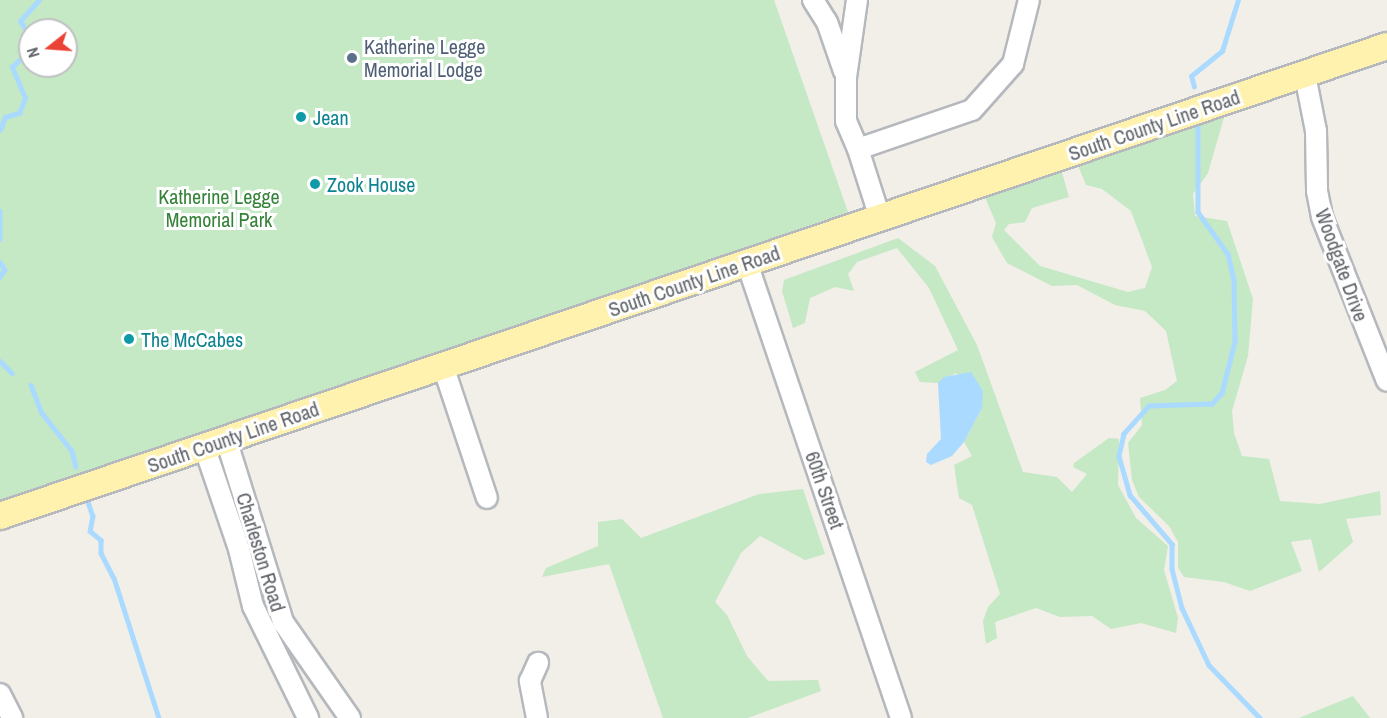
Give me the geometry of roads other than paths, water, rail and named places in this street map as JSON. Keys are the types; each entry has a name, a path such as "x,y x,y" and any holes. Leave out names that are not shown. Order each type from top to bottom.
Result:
{"main road":[{"name":"South County Line Road","path":"0,516 1387,46"}],"street":[{"path":"813,0 827,22 846,76"},
{"path":"858,149 972,110 1013,64 1029,0"},
{"path":"827,22 855,5"},
{"path":"855,5 846,76 846,121 858,149 880,218"},
{"name":"Woodgate Drive","path":"1305,75 1316,131 1317,190 1322,217 1387,381"},
{"name":"60th Street","path":"747,263 901,718"},
{"path":"443,366 487,498"},
{"name":"Charleston Road","path":"215,443 253,606 308,718"},
{"name":"Charleston Road","path":"215,443 266,563 276,605 289,633 350,718"},
{"path":"537,718 530,687 538,663"},
{"path":"0,694 12,718"}],"water":[{"path":"971,372 983,391 982,408 964,442 952,456 931,465 926,462 927,454 941,439 938,383 944,377"}],"waterway":[{"path":"23,18 39,0"},
{"path":"1194,87 1191,76 1222,51 1238,0"},
{"path":"0,130 5,117 19,113 25,98 12,67 18,61"},
{"path":"1198,123 1198,212 1228,254 1234,279 1235,342 1222,393 1212,404 1149,406 1124,434 1119,456 1130,495 1172,544 1172,569 1182,608 1209,665 1260,718"},
{"path":"0,211 0,239"},
{"path":"0,262 5,270 0,277"},
{"path":"0,361 12,373"},
{"path":"31,385 42,413 72,451 76,467"},
{"path":"87,499 93,516 90,531 101,540 101,553 114,578 159,718"}],"place":[{"name":"Katherine Legge Memorial Lodge","path":"352,58"},
{"name":"Jean","path":"301,117"},
{"name":"Zook House","path":"315,184"},
{"name":"The McCabes","path":"129,339"}],"park label":[{"name":"Katherine Legge Memorial Park","path":"219,208"}]}
